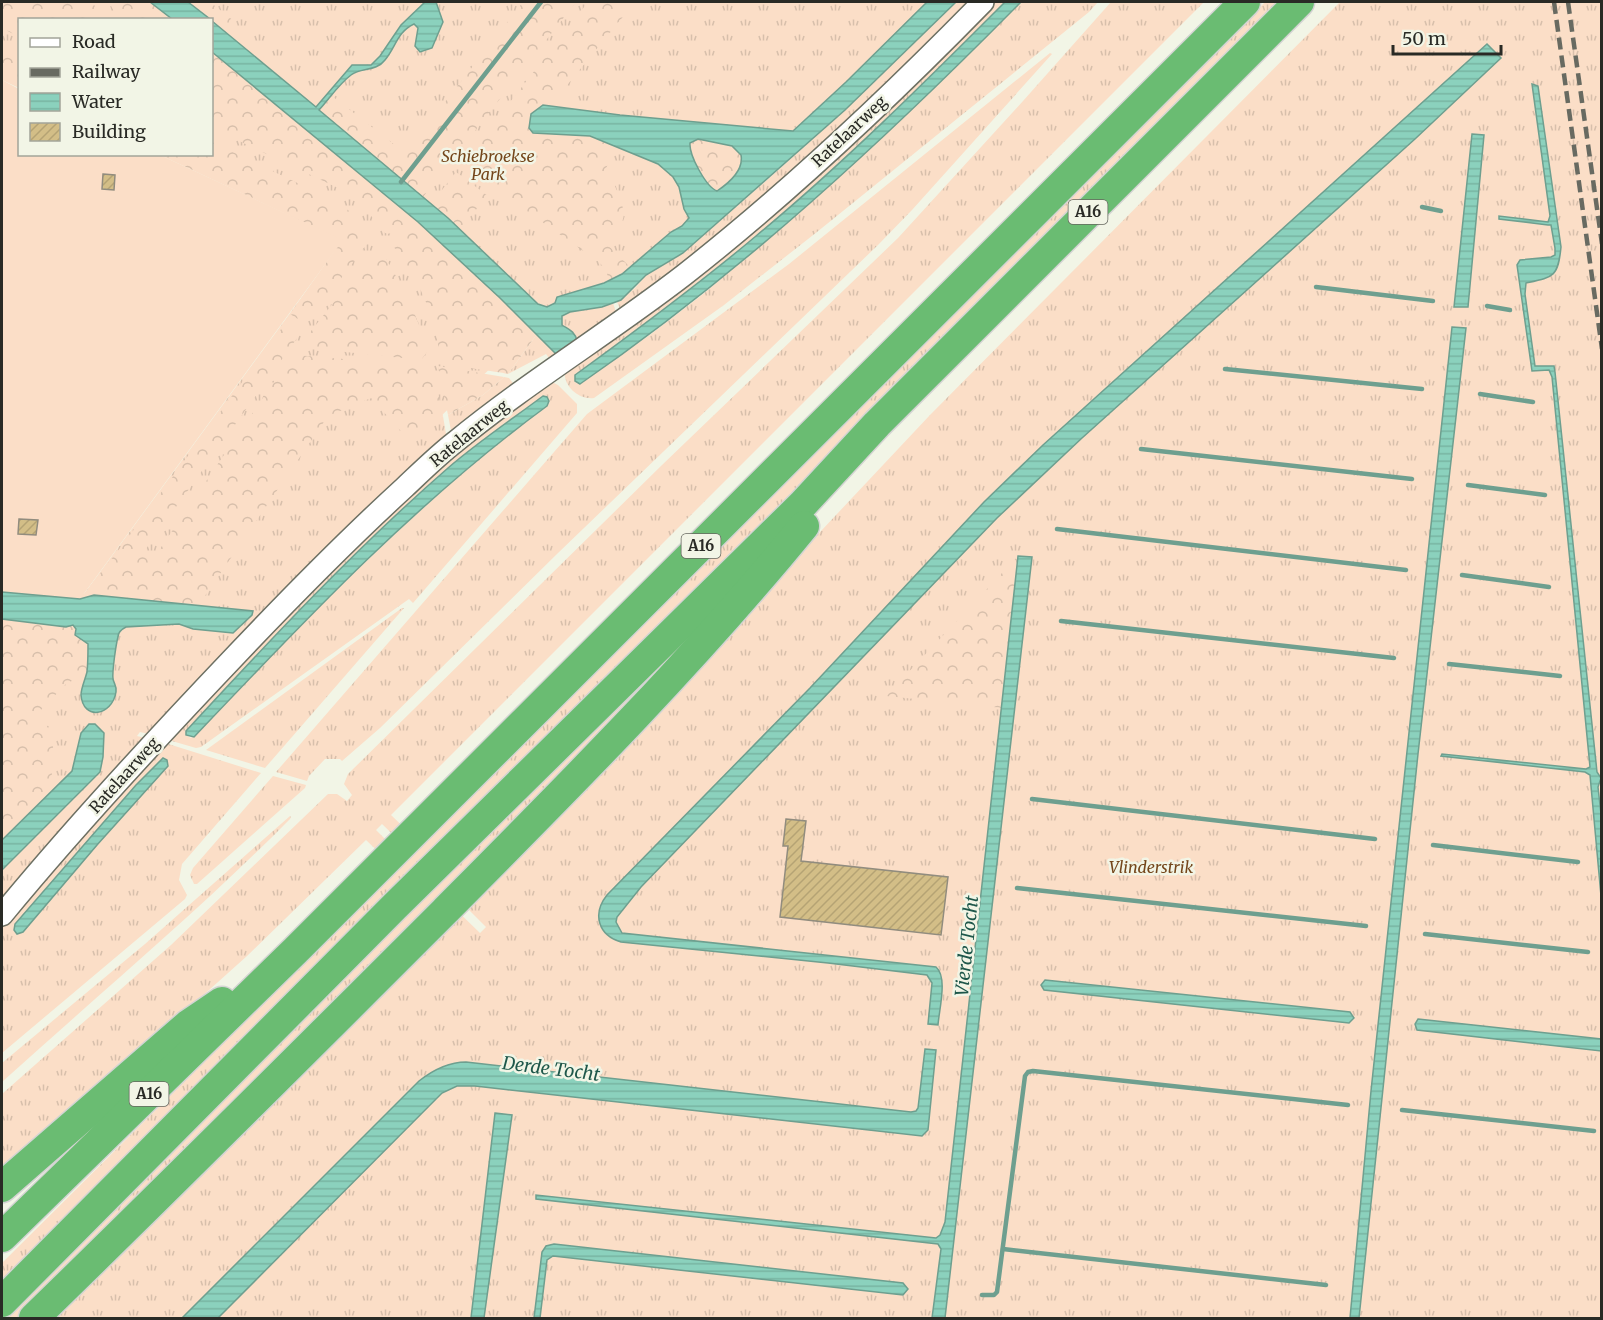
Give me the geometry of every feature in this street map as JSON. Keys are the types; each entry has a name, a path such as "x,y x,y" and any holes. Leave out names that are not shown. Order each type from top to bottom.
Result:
{"highway":[{"name":"A16","path":"2,1237 296,950 1245,2"},
{"name":"A16","path":"2,1302 394,907 803,504 878,424 1299,2"},
{"name":"A16","path":"34,1318 319,1038 675,677 807,523 878,424"},
{"name":"A16","path":"2,1187 189,1025 296,950"}],"street":[{"name":"Ratelaarweg","path":"2,915 64,841 156,739 282,605 364,525 453,444 657,295 760,212 885,98 983,2"}],"green space":[{"name":"Schiebroekse Park","path":"2,2 941,2 613,303 617,316 552,362 546,354 508,374 537,334 557,355 539,321 439,418 443,416 447,440 149,734 140,732 137,736 145,738 2,905 2,585 84,594 343,241 165,156 213,156 213,18 18,18 18,85 2,77"},
{"path":"2,2 92,2 103,18 18,18 18,36 2,28"},
{"path":"109,2 150,2 171,18 117,18"},
{"path":"188,2 210,2 235,22 226,33 213,22 213,18 208,18"},
{"path":"523,2 576,2 423,197 319,110 332,96 405,153"},
{"path":"588,2 635,2 550,106 543,105 529,128 533,133 554,136 583,134 618,147 606,168 624,214 620,226 607,244 630,267 609,281 606,270 599,262 461,165"},
{"path":"956,2 973,2 805,164 622,313 617,302 635,288 646,275 683,253 767,180 845,110"},
{"path":"991,2 1005,2 853,150 746,244 662,311 575,375 578,384 651,334 703,294 806,207 918,103 1021,2 1098,2 1089,12 724,305 594,398 582,397 572,390 566,381 565,369"},
{"name":"Vlinderstrik","path":"1111,2 1204,2 391,815 422,845 1265,2 1282,2 813,471 757,532 632,694 712,617 540,837 629,745 821,531 930,415 1340,2 1601,2 1601,1318 56,1318 453,925 434,907 21,1318 2,1318 34,1248 2,1280 2,1263 397,870 366,840 247,956 169,1026 2,1168 2,1094 171,945 328,794 337,794 347,801 352,795 344,784 348,774 662,465 898,238","holes":["382,824 413,854 407,861 376,830","450,891 486,927 480,933 444,898"]},
{"path":"2,43 18,51 18,88 2,80"},
{"path":"1050,53 1052,54 878,245 380,728 342,761 325,759 307,781 276,772 587,414 789,264"},
{"path":"213,54 412,217 398,232 385,233 363,206 338,188 213,128"},
{"path":"2,80 18,88 18,156 162,156 343,240 80,599 2,592"},
{"path":"698,139 732,146 741,155 738,171 717,191 703,177 692,155 690,143"},
{"path":"213,142 333,200 348,210 372,237 309,321 301,321 290,314 342,240 162,156 213,156"},
{"path":"456,172 488,196 459,229 431,204"},
{"path":"418,222 537,334 508,374 454,364 441,353 433,321 424,298 414,277 393,246"},
{"path":"378,246 407,297 428,351 421,360 308,348 304,340"},
{"path":"287,321 290,327 296,328 300,334 143,553 151,562 288,361 295,355 418,365 430,374 433,380 443,416 409,440 371,398 328,416 198,606 94,595 80,599 124,543"},
{"path":"438,366 504,377 483,395 448,415"},
{"path":"504,377 509,378 516,387 452,436 448,415 483,395"},
{"path":"552,382 577,404 577,413 413,603 409,599 201,747 196,748 165,739 313,585 465,443","holes":["543,396 550,402 547,406 452,482 407,523 319,608 191,738 186,735 267,644 354,560 493,435"]},
{"path":"1018,556 1003,708 886,696"},
{"path":"404,608 265,768 206,750"},
{"path":"2,619 66,627 73,624 76,629 75,635 88,644 87,673 66,684 37,714 45,722 52,741 50,793 2,840"},
{"path":"162,742 261,773 182,864 179,880 187,895 185,899 2,1053 2,926"},
{"path":"273,776 306,785 197,884 194,884 190,875 193,868"},
{"path":"290,816 290,819 220,887 2,1082 2,1063 145,944"}],"water":[{"path":"150,2 188,2 209,18 171,18"},
{"path":"425,2 436,2 443,22 432,48 420,52 415,46 418,28 414,24 408,27 381,64 351,75 319,110 448,218 538,304 547,307 555,303 557,297 604,283 622,274 689,218 684,209 679,187 673,177 658,164 590,136 533,133 529,128 531,114 543,105 620,115 793,131 927,2 956,2 845,110 683,253 646,275 621,300 562,316 562,325 573,333 577,341 557,355 418,222 213,53 213,22 316,107 352,65 371,65 401,25","holes":["698,139 732,146 741,155 738,171 717,191 708,184 699,170 692,155 690,143"]},
{"path":"1005,2 1021,2 917,105 810,204 698,297 640,341 580,384 575,381 575,375 690,290 821,180 884,122"},
{"path":"1487,44 1501,58 1415,139 1082,438 997,518 641,887 617,917 616,922 622,933 936,967 942,978 938,1025 928,1024 932,983 927,975 621,942 607,934 600,923 599,916 602,902 607,895 810,688 984,502 1043,445"},
{"path":"1532,84 1538,86 1561,247 1558,264 1553,274 1526,283 1525,294 1535,366 1554,366 1555,372 1597,772 1601,778 1598,787 1602,823 1601,896 1590,775 1585,772 1441,756 1442,754 1586,769 1590,767 1552,377 1549,370 1532,371 1517,265 1520,260 1551,257 1555,255 1555,248 1551,225 1499,219 1499,216 1548,222 1550,216"},
{"path":"1472,134 1484,135 1468,307 1454,307"},
{"path":"1452,327 1466,328 1418,754 1359,1318 1350,1318 1371,1091"},
{"path":"543,396 549,401 547,406 499,443 407,522 320,606 194,737 186,735 186,731 249,663 380,530 459,458"},
{"path":"1018,556 1032,557 945,1318 932,1318 941,1249 938,1244 536,1199 536,1195 936,1238 940,1235 945,1222"},
{"path":"2,592 80,599 94,595 253,611 252,615 233,633 193,629 179,624 126,627 118,635 113,679 116,692 113,700 104,710 92,712 83,703 81,695 87,672 88,644 75,635 76,629 73,625 66,627 2,619"},
{"path":"89,724 95,724 104,733 100,772 2,870 2,840 72,771 81,733"},
{"path":"163,758 167,760 168,766 23,932 17,934 14,930 15,924 136,785"},
{"path":"1045,980 1350,1012 1354,1018 1349,1023 1044,990 1041,985"},
{"path":"1418,1019 1601,1039 1601,1051 1417,1030 1415,1024"},
{"path":"925,1049 936,1050 928,1130 922,1136 475,1086 457,1086 442,1093 218,1318 182,1318 419,1081 447,1065 466,1062 911,1112 918,1108"},
{"path":"495,1113 512,1115 484,1318 471,1318"},
{"path":"554,1244 903,1283 908,1289 903,1295 553,1256 547,1260 540,1318 534,1318 542,1252 546,1246"}],"building":[{"path":"103,174 115,175 114,190 102,189"},
{"path":"19,519 38,520 36,535 18,534"},
{"path":"786,819 806,821 801,861 948,877 941,935 780,917 788,846 783,846"}],"waterway":[{"path":"401,182 541,2"},
{"path":"1422,207 1441,211"},
{"path":"1316,287 1433,301"},
{"path":"1487,306 1510,310"},
{"path":"1225,369 1422,389"},
{"path":"1480,394 1533,402"},
{"path":"1141,449 1412,479"},
{"path":"1468,485 1545,495"},
{"path":"1057,529 1406,570"},
{"path":"1462,575 1549,587"},
{"path":"1061,621 1394,658"},
{"path":"1449,664 1560,676"},
{"path":"1032,799 1375,839"},
{"path":"1433,845 1578,862"},
{"path":"1017,888 1366,926"},
{"path":"1425,934 1588,952"},
{"path":"982,1295 994,1295 997,1292 1025,1076 1028,1072 1348,1105"},
{"path":"1402,1110 1594,1131"},
{"path":"1003,1249 1326,1285"}],"railway":[{"path":"1554,2 1602,349"},
{"path":"1568,2 1602,244"}],"water label":[{"name":"Vierde Tocht","path":"967,946"},
{"name":"Derde Tocht","path":"551,1069"}]}
